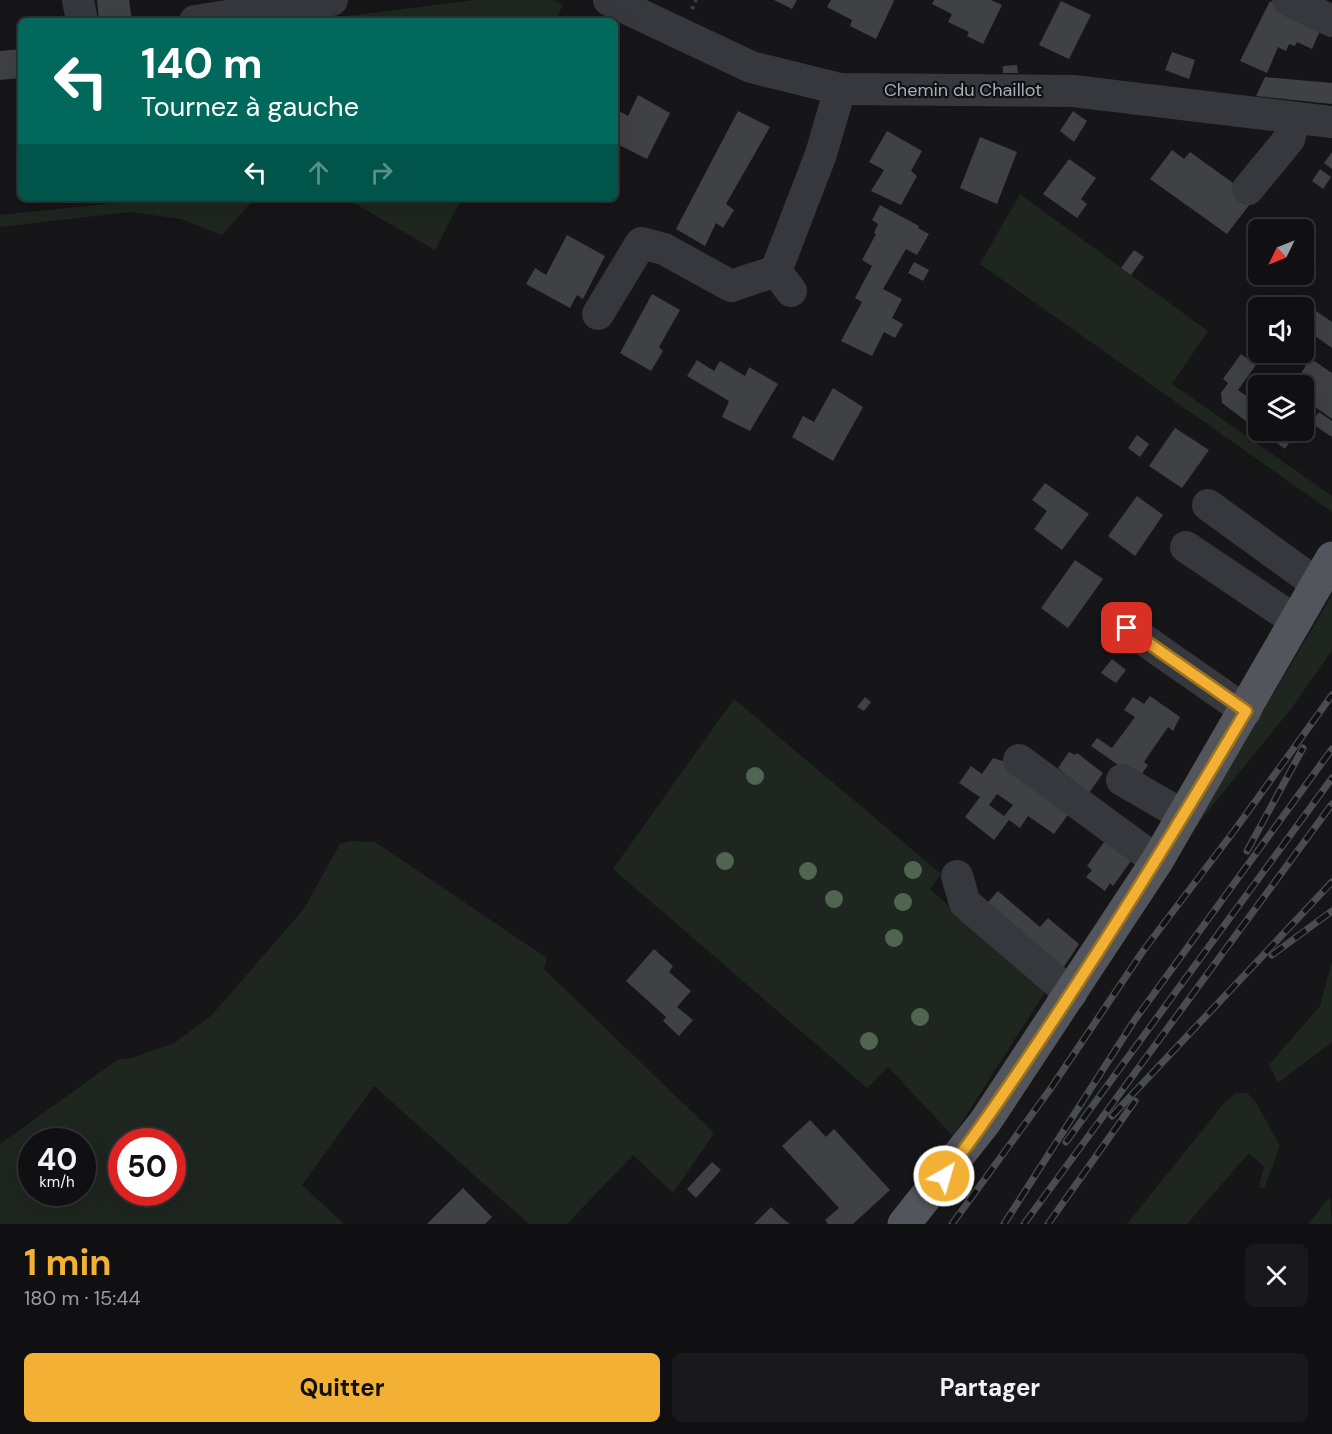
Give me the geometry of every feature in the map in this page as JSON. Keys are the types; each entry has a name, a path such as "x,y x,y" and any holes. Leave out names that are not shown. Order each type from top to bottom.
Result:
{"main road":[{"path":"904,1224 985,1122 1071,994 1184,816 1324,571"}],"street":[{"path":"78,0 81,18"},
{"path":"215,18 332,0"},
{"name":"Chemin du Chaillot","path":"609,0 751,67 840,89 1072,91 1332,122"},
{"path":"1288,0 1332,21"},
{"path":"598,314 641,243 663,249 731,286 783,281 840,89"},
{"path":"1248,189 1289,139 1295,118"},
{"path":"1208,505 1324,571"},
{"path":"1186,547 1296,621"},
{"path":"1127,628 1246,711"},
{"path":"1019,760 1156,861"},
{"path":"1122,780 1184,816"},
{"path":"957,876 965,903 1071,994"}],"shaded area":[{"path":"474,0 553,0 563,5 556,18 332,18"},
{"path":"1020,194 1208,331 1172,384 1248,437 1248,441 1253,441 1332,496 1332,512 980,264"},
{"path":"134,201 252,201 222,235 181,219 130,212 0,227 0,215"},
{"path":"350,201 460,201 435,250"},
{"path":"1332,595 1332,650 1291,709 1194,828"},
{"path":"734,699 941,874 930,889 1045,992 953,1136 888,1067 867,1088 613,869"},
{"path":"350,841 375,842 547,958 544,969 714,1133 673,1193 633,1155 567,1224 529,1224 374,1086 302,1185 344,1224 0,1224 0,1144 18,1131 18,1206 96,1206 96,1128 22,1128 117,1060 132,1058 174,1043 211,1016 303,910 340,844"},
{"path":"1332,961 1332,1042 1278,1083 1269,1065 1320,1006"},
{"path":"1236,1093 1247,1093 1255,1101 1280,1146 1264,1189 1259,1187 1264,1166 1249,1153 1187,1224 1127,1224 1225,1102"},
{"path":"1330,1197 1332,1224 1308,1224"}],"building":[{"path":"97,0 129,0 132,18 99,18"},
{"path":"774,0 797,0 792,9"},
{"path":"831,0 894,1 876,39 850,26 852,20 827,7"},
{"path":"934,0 991,0 1002,5 983,44 967,36 969,32 948,22 952,14 932,4"},
{"path":"1061,1 1091,15 1069,59 1039,45"},
{"path":"1270,1 1322,26 1312,49 1297,42 1295,46 1289,44 1286,51 1278,47 1267,73 1240,61"},
{"path":"18,49 18,78 0,80 0,51"},
{"path":"1172,52 1195,60 1189,79 1165,70"},
{"path":"1017,65 1018,73 1003,73 1003,66"},
{"path":"1265,77 1332,83 1332,104 1256,96"},
{"path":"638,95 670,113 647,159 618,144 618,113 619,111 628,116"},
{"path":"738,111 770,127 726,204 734,210 723,228 716,223 705,246 676,229"},
{"path":"1073,111 1087,121 1074,142 1060,131"},
{"path":"887,131 922,151 911,171 917,176 901,205 871,191 884,170 869,162"},
{"path":"980,137 1017,152 997,204 960,188"},
{"path":"1172,150 1184,159 1190,152 1240,188 1250,204 1227,234 1150,179"},
{"path":"1332,152 1332,169 1324,163"},
{"path":"1069,159 1096,178 1081,199 1087,204 1077,218 1043,194"},
{"path":"1320,169 1331,177 1323,189 1312,181"},
{"path":"880,205 929,234 917,255 906,249 883,289 902,299 892,318 903,324 895,338 884,332 872,356 841,341 862,302 855,298 872,266 862,260 876,234 874,233 878,224 872,220"},
{"path":"567,235 605,256 583,299 577,295 570,308 526,284 535,268 546,275"},
{"path":"1134,250 1144,257 1131,275 1121,268"},
{"path":"914,262 929,270 923,281 908,273"},
{"path":"652,294 680,310 659,347 663,351 651,371 620,353"},
{"path":"1314,310 1332,322 1332,348 1314,335"},
{"path":"1241,354 1248,359 1248,363 1256,365 1238,390 1248,397 1248,422 1222,403 1221,393 1228,383 1223,379"},
{"path":"697,360 714,371 720,361 745,376 749,367 778,384 750,431 722,417 729,401 687,376"},
{"path":"1314,361 1332,373 1332,419 1314,406 1314,375 1300,375 1307,363 1314,363"},
{"path":"833,388 863,407 833,461 792,437 803,416 814,422"},
{"path":"1319,412 1332,421 1332,437 1314,425 1314,419"},
{"path":"1175,428 1209,450 1182,488 1149,466"},
{"path":"1137,435 1149,444 1140,457 1128,448"},
{"path":"1274,441 1290,441 1285,449"},
{"path":"1045,483 1089,514 1062,550 1034,529 1047,511 1032,500"},
{"path":"1137,496 1163,515 1135,556 1108,536"},
{"path":"1075,560 1103,579 1068,628 1041,608"},
{"path":"1112,659 1126,670 1116,683 1101,673"},
{"path":"1150,696 1180,717 1173,731 1168,727 1144,762 1148,765 1138,779 1091,746 1097,738 1112,748 1135,717 1124,710 1133,697 1144,704"},
{"path":"865,697 871,702 864,711 857,707"},
{"path":"1069,752 1075,755 1077,753 1103,773 1089,793 1058,768"},
{"path":"993,758 1009,763 1073,808 1054,834 1028,816 1020,828 1009,820 994,840 965,817 980,797 959,783 971,766 982,774","holes":["997,794 1013,805 1004,816 989,805"]},
{"path":"1109,835 1136,854 1113,886 1110,883 1105,891 1086,877 1092,870 1087,866"},
{"path":"998,891 1040,927 1048,918 1079,944 1059,974 982,909"},
{"path":"654,949 673,966 669,972 691,991 677,1007 693,1020 679,1036 663,1021 666,1017 626,981"},
{"path":"810,1120 826,1137 834,1129 890,1190 853,1224 828,1224 825,1220 839,1208 782,1146"},
{"path":"712,1162 721,1170 696,1198 687,1189"},
{"path":"463,1188 492,1217 485,1224 427,1224"},
{"path":"771,1207 781,1217 790,1224 754,1224"}],"railway":[{"path":"952,1224 1051,1088 1143,951 1234,831 1332,695"},
{"path":"1247,851 1303,748"},
{"path":"1004,1224 1134,1021 1332,749"},
{"path":"1066,1142 1332,778"},
{"path":"1024,1224 1332,804"},
{"path":"1112,1116 1332,882"},
{"path":"1272,955 1332,911"},
{"path":"1048,1224 1135,1101"}],"route":[{"path":"944,1176 985,1122 1071,994 1184,816 1246,711 1127,628"}]}
